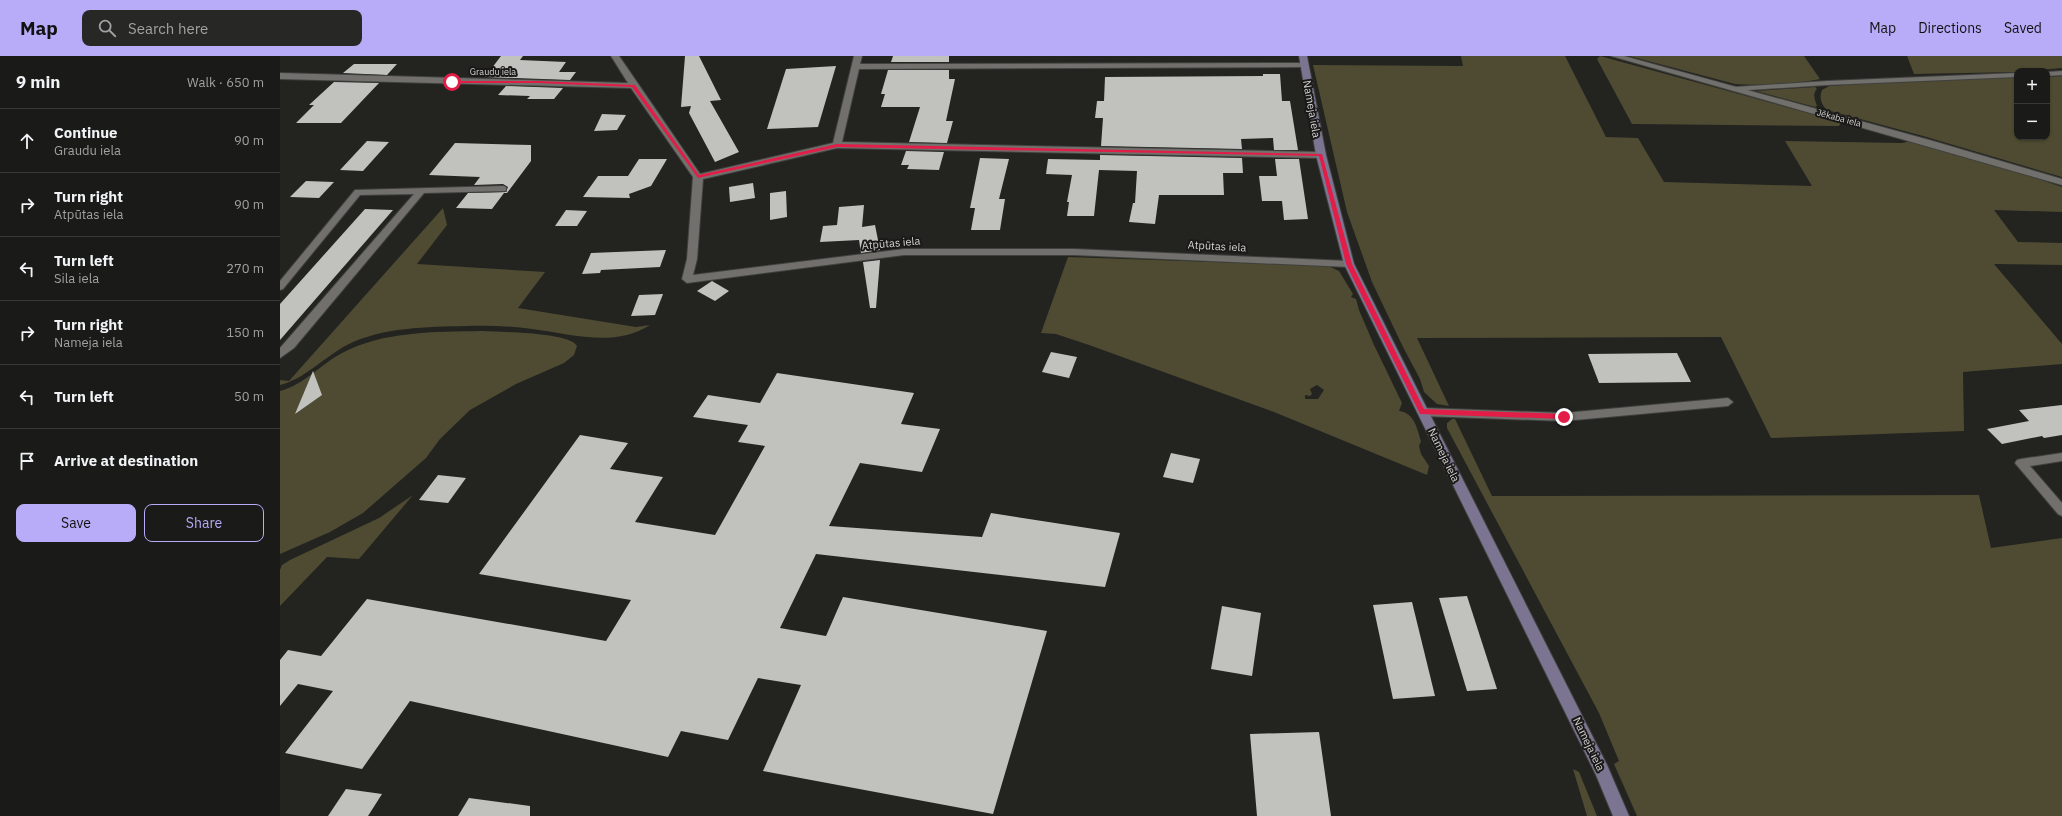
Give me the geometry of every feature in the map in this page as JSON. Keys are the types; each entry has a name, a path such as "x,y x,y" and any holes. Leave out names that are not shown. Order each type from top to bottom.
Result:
{"street":[{"path":"615,56 634,86 698,177 837,145 1321,155"},
{"path":"837,145 858,56"},
{"name":"Jēkaba iela","path":"1614,56 1945,147 2062,182"},
{"path":"855,67 1303,60"},
{"name":"Nameja iela","path":"1303,60 1321,155 1349,264 1602,770 1621,816"},
{"name":"Graudu iela","path":"280,76 634,86"},
{"name":"Atpūtas iela","path":"698,177 692,259 687,279 904,252 1074,252 1349,264"}],"lane":[{"path":"2050,74 2062,73"},
{"path":"1734,89 1827,83 2014,75"},
{"path":"280,286 358,192 503,189"},
{"path":"280,354 290,345 421,191"},
{"path":"1422,412 1564,417 1728,402"},
{"path":"2062,457 2021,463 2062,511"}],"shaded area":[{"path":"1461,56 1565,56 1606,137 1638,138 1664,182 1812,186 1785,141 1902,143 1911,141 2000,166 2062,187 2062,212 1994,210 2018,242 2062,243 2062,265 1994,264 2062,344 2062,364 1963,372 1964,431 1771,438 1721,337 1417,338 1449,406 1437,404 1424,392 1420,379 1372,282 1347,212 1313,65 1463,66"},
{"path":"1600,56 1841,122 1839,126 1632,124 1597,59"},
{"path":"1629,56 1804,56 1820,79 1778,84 1735,84"},
{"path":"1907,56 2062,56 2062,68 2014,68 2014,72 1914,74"},
{"path":"2062,76 2062,177 1923,136 1827,110 1822,103 1821,98 1822,90 1829,86 1933,81 1956,78 2014,78 2014,140 2050,140 2050,77"},
{"path":"1815,87 1817,89 1814,95 1817,106 1815,107 1756,91"},
{"path":"443,208 447,225 417,264 545,272 518,308 636,327 650,325 636,332 608,338 592,338 507,326 451,326 390,331 361,339 347,345 298,378 280,385 280,380 289,381"},
{"path":"1068,257 1328,266 1339,271 1353,294 1351,297 1356,299 1359,310 1374,345 1402,403 1399,411 1409,415 1414,422 1421,441 1419,446 1421,454 1429,466 1427,475 1274,412 1089,345 1056,334 1041,333","holes":["1317,385 1324,390 1318,399 1305,399 1305,395 1310,396 1312,394 1310,389"]},
{"path":"481,331 548,335 572,341 577,346 574,355 564,363 516,384 470,410 440,439 426,458 363,513 330,532 280,554 280,391 297,384 342,353 375,340 410,334"},
{"path":"1452,419 1455,419 1492,496 1979,495 1991,548 2062,538 2062,816 1637,816 1614,764 1619,761 1599,713 1447,428 1447,423"},
{"path":"413,495 359,559 327,557 280,606 280,570 282,565 379,518"},
{"path":"1573,769 1579,772 1597,816 1587,816"}],"building":[{"path":"501,56 523,56 520,60 566,62 559,72 576,72 570,80 485,77"},
{"path":"685,56 699,56 721,100 710,101 739,152 715,162 689,113 691,106 681,107"},
{"path":"893,56 949,56 949,62 891,62"},
{"path":"354,64 397,64 387,75 343,73"},
{"path":"836,66 818,127 767,129 786,69"},
{"path":"888,70 949,70 949,79 955,79 946,121 953,121 947,143 909,142 920,107 881,107 885,94 881,94"},
{"path":"1263,74 1280,74 1282,101 1290,101 1298,150 1274,150 1273,138 1241,139 1242,149 1101,146 1103,118 1095,118 1097,101 1104,101 1105,77 1263,76"},
{"path":"334,82 379,83 341,123 296,123 314,105 309,105"},
{"path":"506,86 563,88 554,99 527,99 530,96 498,95"},
{"path":"602,114 626,115 617,130 594,131"},
{"path":"367,141 389,142 363,171 340,170"},
{"path":"455,143 531,145 531,161 507,193 504,193 492,209 456,208 468,193 506,192 508,187 503,184 474,185 480,177 429,175"},
{"path":"906,151 944,152 939,170 907,169 909,165 901,165"},
{"path":"1100,155 1242,158 1243,173 1223,173 1224,195 1159,195 1155,224 1129,222 1133,203 1135,203 1137,171 1099,170 1094,216 1067,216 1069,202 1067,202 1072,175 1046,174 1048,159 1100,160"},
{"path":"980,158 1009,159 999,199 1005,199 1000,230 971,230 975,208 970,208"},
{"path":"639,159 667,159 651,186 629,194 630,198 583,197 598,176 628,176"},
{"path":"1275,159 1299,159 1308,219 1284,220 1282,201 1262,201 1259,176 1277,176"},
{"path":"306,181 334,182 319,198 290,197"},
{"path":"753,183 755,198 730,202 729,187"},
{"path":"786,191 787,217 770,220 770,193"},
{"path":"864,205 862,227 875,225 880,250 861,253 859,240 820,242 823,226 837,225 839,207"},
{"path":"365,209 393,210 280,340 280,304"},
{"path":"566,210 587,211 577,226 555,226"},
{"path":"666,250 660,267 601,270 600,273 582,274 591,253"},
{"path":"880,260 876,308 870,308 863,262"},
{"path":"712,281 729,291 715,301 697,291"},
{"path":"663,294 655,315 631,316 639,295"},
{"path":"1051,352 1077,357 1069,378 1042,372"},
{"path":"1677,353 1691,382 1599,383 1588,354"},
{"path":"313,371 322,395 295,414"},
{"path":"777,373 914,393 901,424 940,429 922,472 860,463 829,526 982,537 991,513 1120,533 1105,587 816,554 780,628 826,636 843,597 1047,631 993,814 763,771 801,685 758,678 728,740 681,731 668,757 410,701 362,769 285,753 333,691 298,684 280,706 280,660 288,650 321,656 367,599 606,641 631,600 479,574 580,435 628,443 610,469 663,477 635,522 715,535 765,446 738,442 748,425 693,417 708,395 760,403"},
{"path":"2062,405 2062,435 2044,438 2042,436 2002,444 1987,429 2029,421 2019,410"},
{"path":"1171,453 1200,459 1193,483 1163,477"},
{"path":"438,475 466,478 448,503 419,500"},
{"path":"1467,596 1497,689 1467,691 1439,598"},
{"path":"1412,602 1435,696 1393,699 1373,605"},
{"path":"1222,606 1261,613 1252,676 1211,669"},
{"path":"1319,732 1331,816 1257,816 1250,734"},
{"path":"346,789 382,794 368,816 328,816"},
{"path":"469,798 530,806 530,816 458,816"}],"route":[{"path":"452,82 538,82 634,86 698,177 837,145 1321,155 1349,264 1422,412 1564,417"}]}
